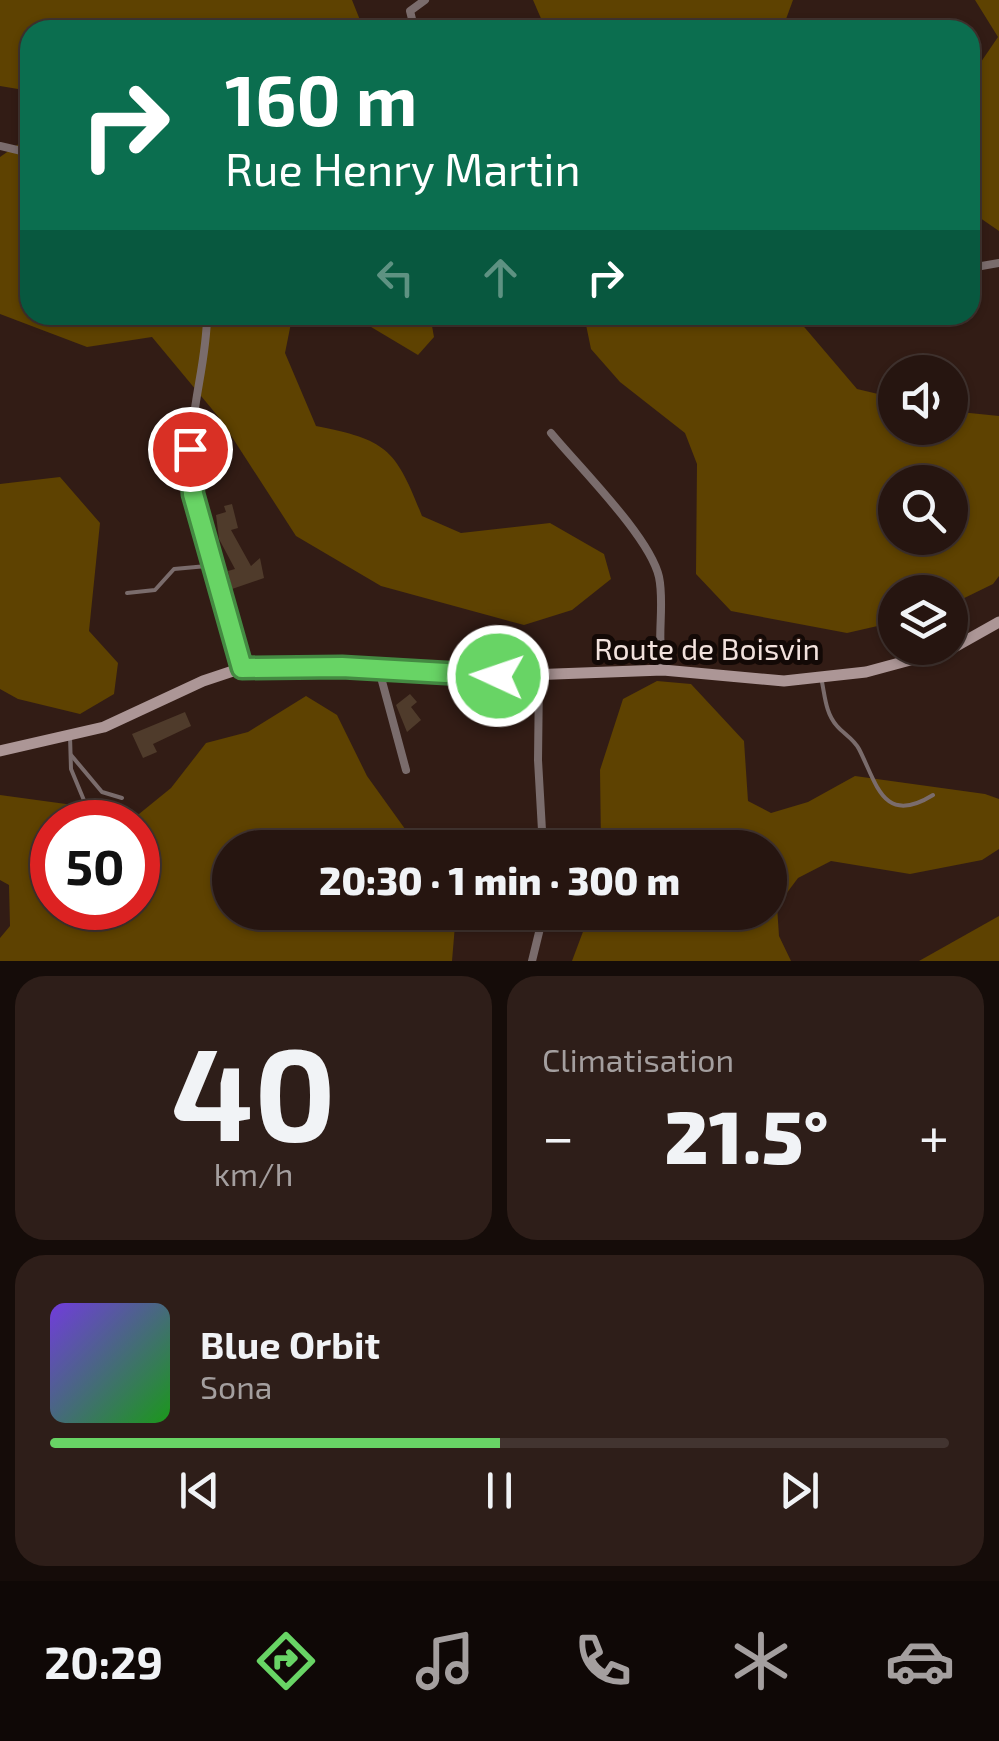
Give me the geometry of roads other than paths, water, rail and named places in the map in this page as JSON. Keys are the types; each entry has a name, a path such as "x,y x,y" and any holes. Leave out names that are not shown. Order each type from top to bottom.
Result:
{"main road":[{"name":"Route de Boisvin","path":"0,751 122,720 203,680 242,668 540,676 663,670 784,681 866,672 951,648 999,622"}],"street":[{"path":"412,20 410,11 424,0"},
{"path":"206,325 190,449 193,494 242,668"},
{"path":"551,433 651,557 658,576 657,628 663,670"},
{"path":"379,670 406,770"},
{"path":"540,676 538,760 542,830"},
{"path":"532,961 540,930"}],"lane":[{"path":"127,593 154,590 174,570 212,565"},
{"path":"821,677 829,714 857,744 876,789 901,806 914,807 934,795"},
{"path":"70,736 81,800"},
{"path":"71,755 102,792 122,798"}]}
